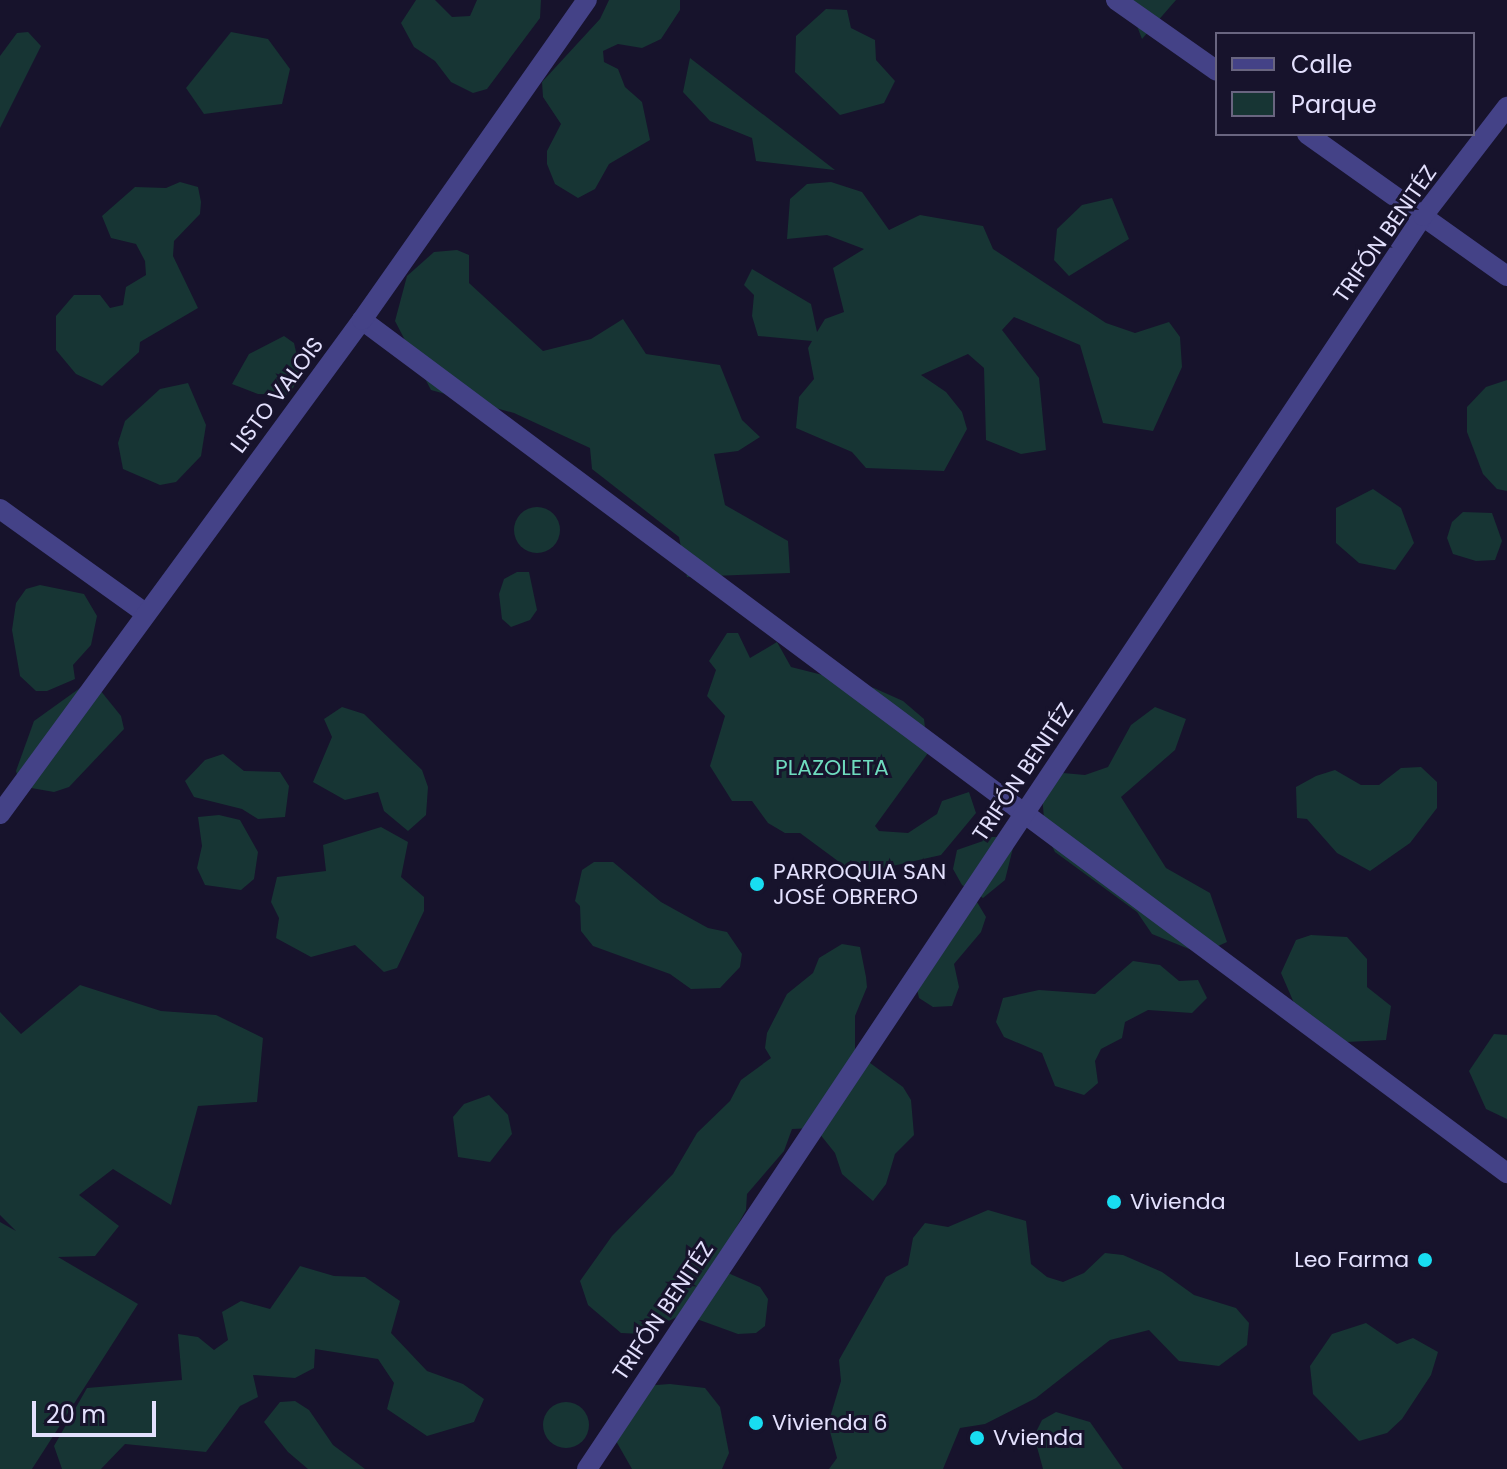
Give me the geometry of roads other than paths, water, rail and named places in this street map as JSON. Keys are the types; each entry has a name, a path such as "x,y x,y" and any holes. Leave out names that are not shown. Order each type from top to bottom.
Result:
{"street":[{"name":"LISTO VALOIS","path":"0,814 362,320 587,0"},
{"path":"1116,0 1215,70"},
{"name":"TRIFÓN BENITÉZ","path":"587,1469 1423,216 1507,107"},
{"path":"1310,136 1507,276"},
{"path":"362,320 1507,1173"},
{"path":"0,509 145,613"}],"place":[{"name":"PARROQUIA SAN JOSÉ OBRERO","path":"757,884"},
{"name":"Vivienda","path":"1114,1202"},
{"name":"Leo Farma","path":"1425,1260"},
{"name":"Vivienda 6","path":"756,1423"},
{"name":"Vvienda","path":"977,1438"}],"park label":[{"name":"PLAZOLETA","path":"832,768"}]}
